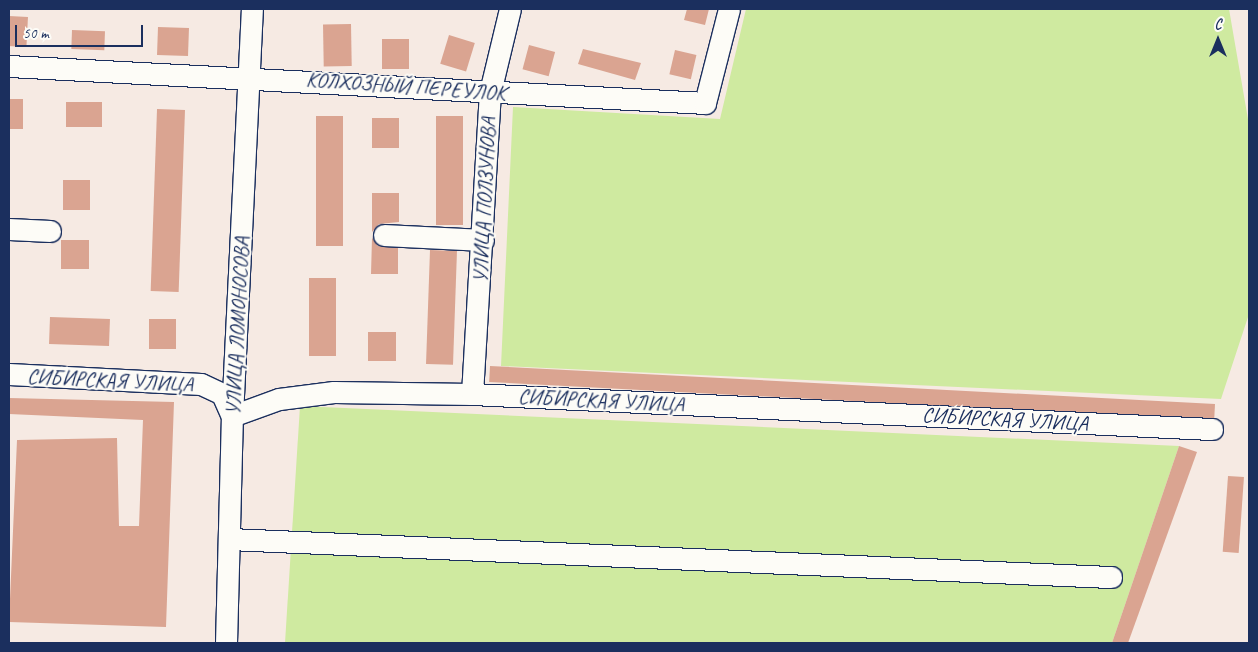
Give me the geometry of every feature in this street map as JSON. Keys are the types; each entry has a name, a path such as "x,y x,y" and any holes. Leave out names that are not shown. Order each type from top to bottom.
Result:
{"street":[{"name":"УЛИЦА ЛОМОНОСОВА","path":"226,643 232,416 252,9"},
{"name":"УЛИЦА ПОЛЗУНОВА","path":"472,394 483,240 490,92 510,9"},
{"name":"КОЛХОЗНЫЙ ПЕРЕУЛОК","path":"9,66 250,77 705,103 729,9"},
{"path":"9,229 50,231"},
{"path":"384,235 483,240"},
{"name":"СИБИРСКАЯ УЛИЦА","path":"9,374 201,384 222,394 232,416 279,399 334,392 472,394 1212,428"},
{"path":"229,539 1111,577"}],"green space":[{"path":"746,9 1229,9 1249,125 1249,314 1221,399 501,366 513,107 720,119"},
{"path":"300,406 1179,446 1112,643 285,643"}],"building":[{"path":"687,9 709,9 705,25 684,20"},
{"path":"9,16 28,17 26,47 9,46"},
{"path":"323,24 351,24 352,66 324,66"},
{"path":"158,27 189,28 188,56 157,55"},
{"path":"72,30 105,31 104,50 71,49"},
{"path":"449,35 475,43 466,72 440,64"},
{"path":"382,39 409,39 409,69 382,69"},
{"path":"529,45 555,52 549,76 523,69"},
{"path":"583,49 641,63 635,80 578,64"},
{"path":"675,50 696,55 691,79 669,74"},
{"path":"9,99 23,99 23,129 9,129"},
{"path":"66,102 102,102 102,127 66,127"},
{"path":"157,109 185,110 179,292 151,291"},
{"path":"316,116 343,116 343,246 316,246"},
{"path":"436,116 463,116 463,225 436,225"},
{"path":"372,118 399,118 399,148 372,148"},
{"path":"63,180 90,180 90,210 63,210"},
{"path":"372,193 399,193 399,222 379,224 372,232"},
{"path":"372,238 378,246 398,248 398,274 371,274"},
{"path":"61,240 89,240 89,269 61,269"},
{"path":"430,250 457,251 453,365 426,364"},
{"path":"309,278 336,278 336,356 309,356"},
{"path":"50,317 110,319 109,346 49,344"},
{"path":"149,319 176,319 176,349 149,349"},
{"path":"368,332 396,332 396,361 368,361"},
{"path":"490,366 1215,404 1214,420 489,382"},
{"path":"9,398 174,402 166,627 9,622 17,440 117,438 119,526 139,526 143,420 9,414"},
{"path":"1179,446 1197,452 1128,643 1112,643"},
{"path":"1228,476 1244,477 1239,553 1223,552"}]}
